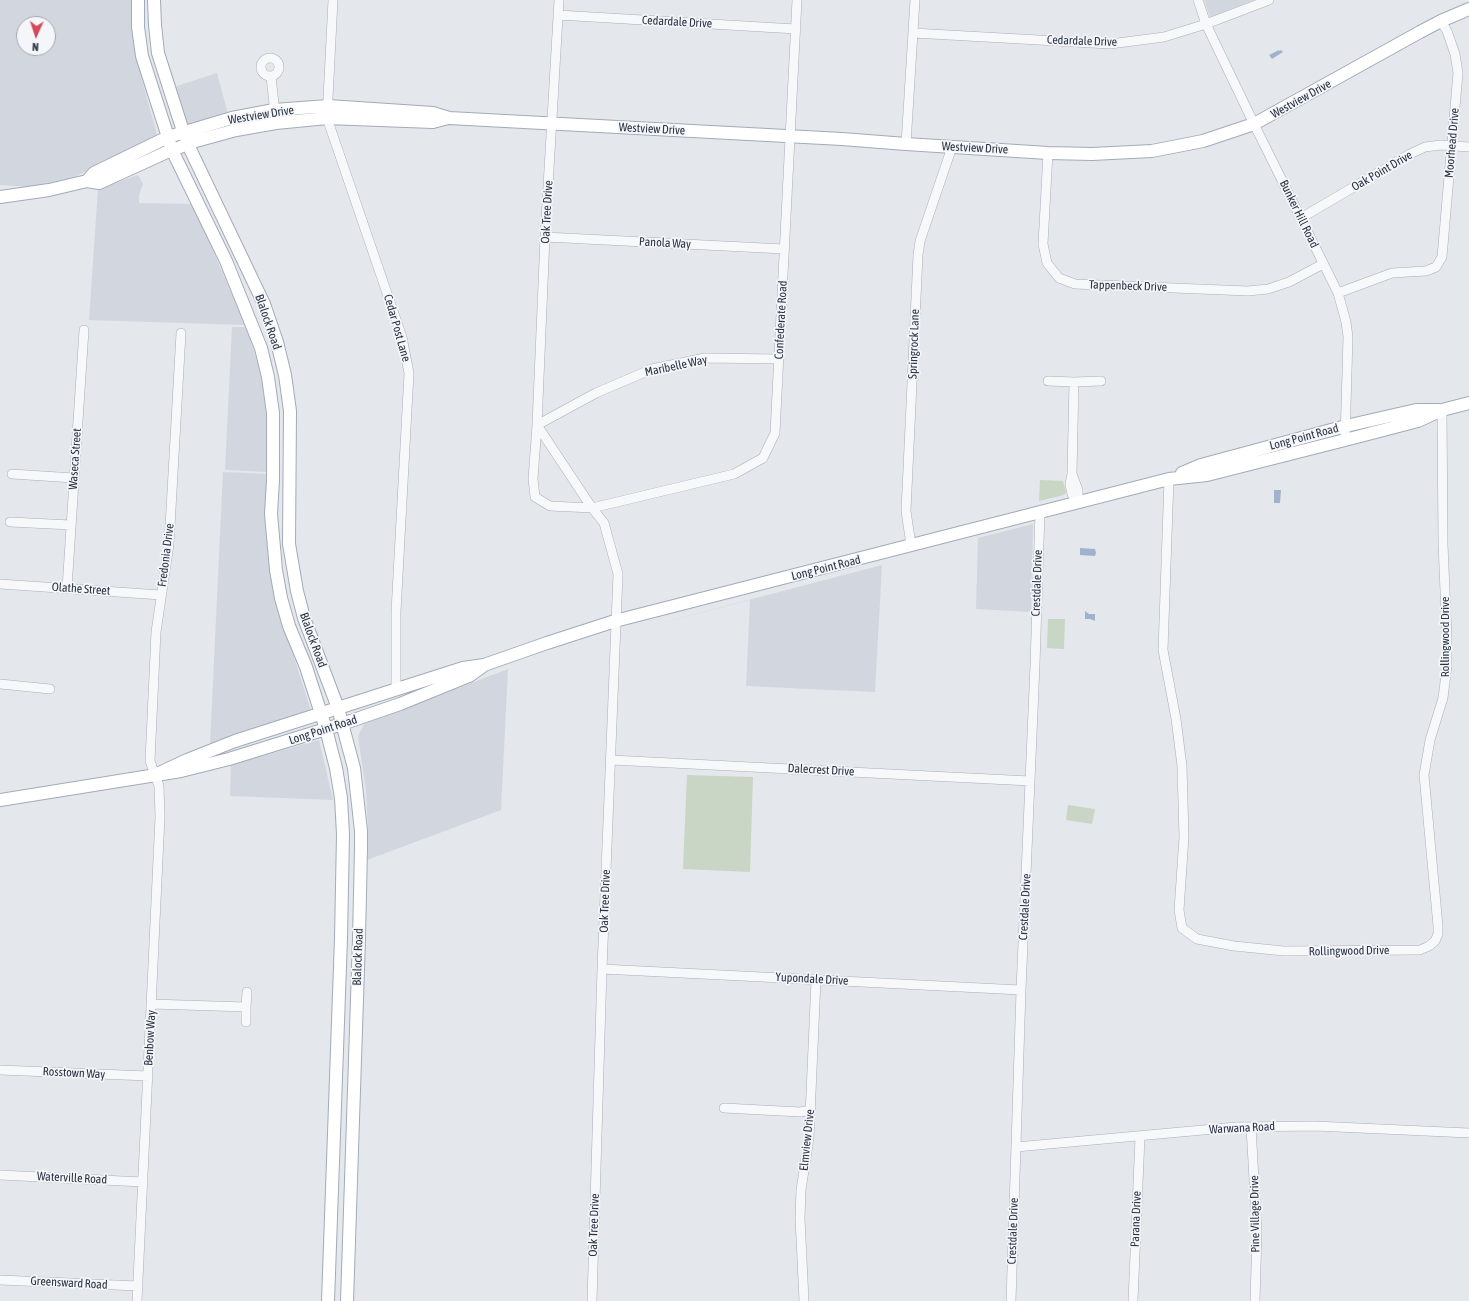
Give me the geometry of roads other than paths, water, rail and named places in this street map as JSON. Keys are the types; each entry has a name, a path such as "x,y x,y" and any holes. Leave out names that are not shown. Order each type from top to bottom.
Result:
{"main road":[{"name":"Blalock Road","path":"138,0 138,27 142,56 172,150 226,261 261,348 268,377 273,413 273,480 271,514 272,543 276,570 281,598 289,626 306,667 326,729 336,768 341,798 341,938 328,1301"},
{"name":"Blalock Road","path":"154,0 158,53 184,133 264,304 277,342 285,375 290,411 289,544 296,591 304,618 338,708 354,768 361,831 359,939 347,1301"},
{"name":"Westview Drive","path":"87,181 94,173 168,138 232,118 274,110 328,112 433,122 449,118 791,136 1048,153 1092,154 1152,151 1203,141 1254,124 1441,21 1469,9"},
{"path":"138,27 155,26"},
{"name":"Westview Drive","path":"0,197 49,190 87,181 99,183 188,144 236,130 328,112"},
{"path":"226,261 242,257"},
{"path":"261,348 277,342"},
{"name":"Long Point Road","path":"155,775 235,741 463,668 484,665 546,643 615,622 1169,479 1207,475 1345,440 1418,421 1442,410 1469,403"},
{"name":"Long Point Road","path":"1169,479 1201,465 1346,426 1416,410 1442,410"},
{"path":"273,480 290,481"},
{"path":"281,598 296,591"},
{"name":"Long Point Road","path":"0,800 181,771 229,759 342,724 400,704 469,676 484,665"},
{"path":"342,848 360,848"},
{"path":"341,938 359,939"},
{"path":"337,1036 355,1033"},
{"path":"333,1147 352,1147"},
{"path":"329,1274 348,1276"}],"street":[{"name":"Cedar Post Lane","path":"333,0 328,112 402,337 409,373 396,612 396,689"},
{"name":"Oak Tree Drive","path":"559,0 533,479 535,497 550,506 592,508"},
{"name":"Confederate Road","path":"592,508 734,474 763,458 775,433 797,0"},
{"path":"906,144 915,0"},
{"name":"Bunker Hill Road","path":"1198,0 1206,24 1338,293 1346,322 1348,337 1345,440"},
{"name":"Cedardale Drive","path":"913,33 1110,44 1164,37 1206,24 1269,0"},
{"name":"Cedardale Drive","path":"558,15 796,28"},
{"name":"Moorhead Drive","path":"1338,293 1392,273 1426,271 1436,267 1442,258 1453,145 1458,73 1455,54 1447,31 1441,21"},
{"path":"271,76 276,123"},
{"name":"Oak Point Drive","path":"1301,218 1410,154 1425,147 1453,145 1469,147"},
{"name":"Springrock Lane","path":"911,545 906,511 918,255 920,241 952,147"},
{"name":"Tappenbeck Drive","path":"1048,153 1043,244 1047,263 1058,278 1075,284 1248,291 1268,289 1289,282 1323,264"},
{"name":"Panola Way","path":"545,237 784,249"},
{"name":"Waseca Street","path":"67,588 84,330"},
{"name":"Fredonia Drive","path":"155,775 150,761 156,632 169,544 181,333"},
{"name":"Maribelle Way","path":"537,425 596,393 652,369 705,358 779,359"},
{"path":"1048,381 1101,381"},
{"path":"1074,382 1072,474 1070,484 1072,494 1078,502"},
{"name":"Rollingwood Drive","path":"1169,479 1162,650 1176,719 1182,766 1184,837 1179,910 1182,928 1196,939 1234,946 1284,952 1420,950 1429,946 1438,934 1424,775 1430,740 1443,698 1447,666 1448,638 1443,544 1442,410"},
{"name":"Oak Tree Drive","path":"537,425 592,508 604,523 618,574 602,969 592,1301"},
{"path":"12,474 74,478"},
{"name":"Crestdale Drive","path":"1011,1301 1021,990 1040,512"},
{"path":"10,522 71,525"},
{"name":"Olathe Street","path":"0,584 161,595"},
{"path":"0,684 50,689"},
{"name":"Dalecrest Drive","path":"611,760 1030,781"},
{"name":"Benbow Way","path":"138,1301 160,817 159,786 155,775"},
{"name":"Yupondale Drive","path":"602,969 1021,990"},
{"name":"Elmview Drive","path":"804,1301 800,1218 801,1190 809,1138 816,980"},
{"path":"246,1022 247,992"},
{"path":"152,1004 246,1008"},
{"name":"Rosstown Way","path":"0,1070 148,1076"},
{"path":"724,1108 800,1112 810,1110"},
{"name":"Warwana Road","path":"1016,1147 1140,1137 1236,1127 1315,1126 1469,1133"},
{"name":"Pine Village Drive","path":"1251,1127 1257,1232 1255,1301"},
{"name":"Parana Drive","path":"1133,1301 1140,1137"},
{"name":"Waterville Road","path":"0,1175 143,1182"},
{"name":"Greensward Road","path":"0,1280 138,1286"}],"water":[{"path":"1279,50 1281,50 1283,52 1272,59 1269,55"},
{"path":"1274,490 1281,490 1280,503 1274,503"},
{"path":"1080,548 1095,549 1095,556 1080,555"},
{"path":"1085,611 1089,614 1095,614 1095,621 1085,619"}]}
